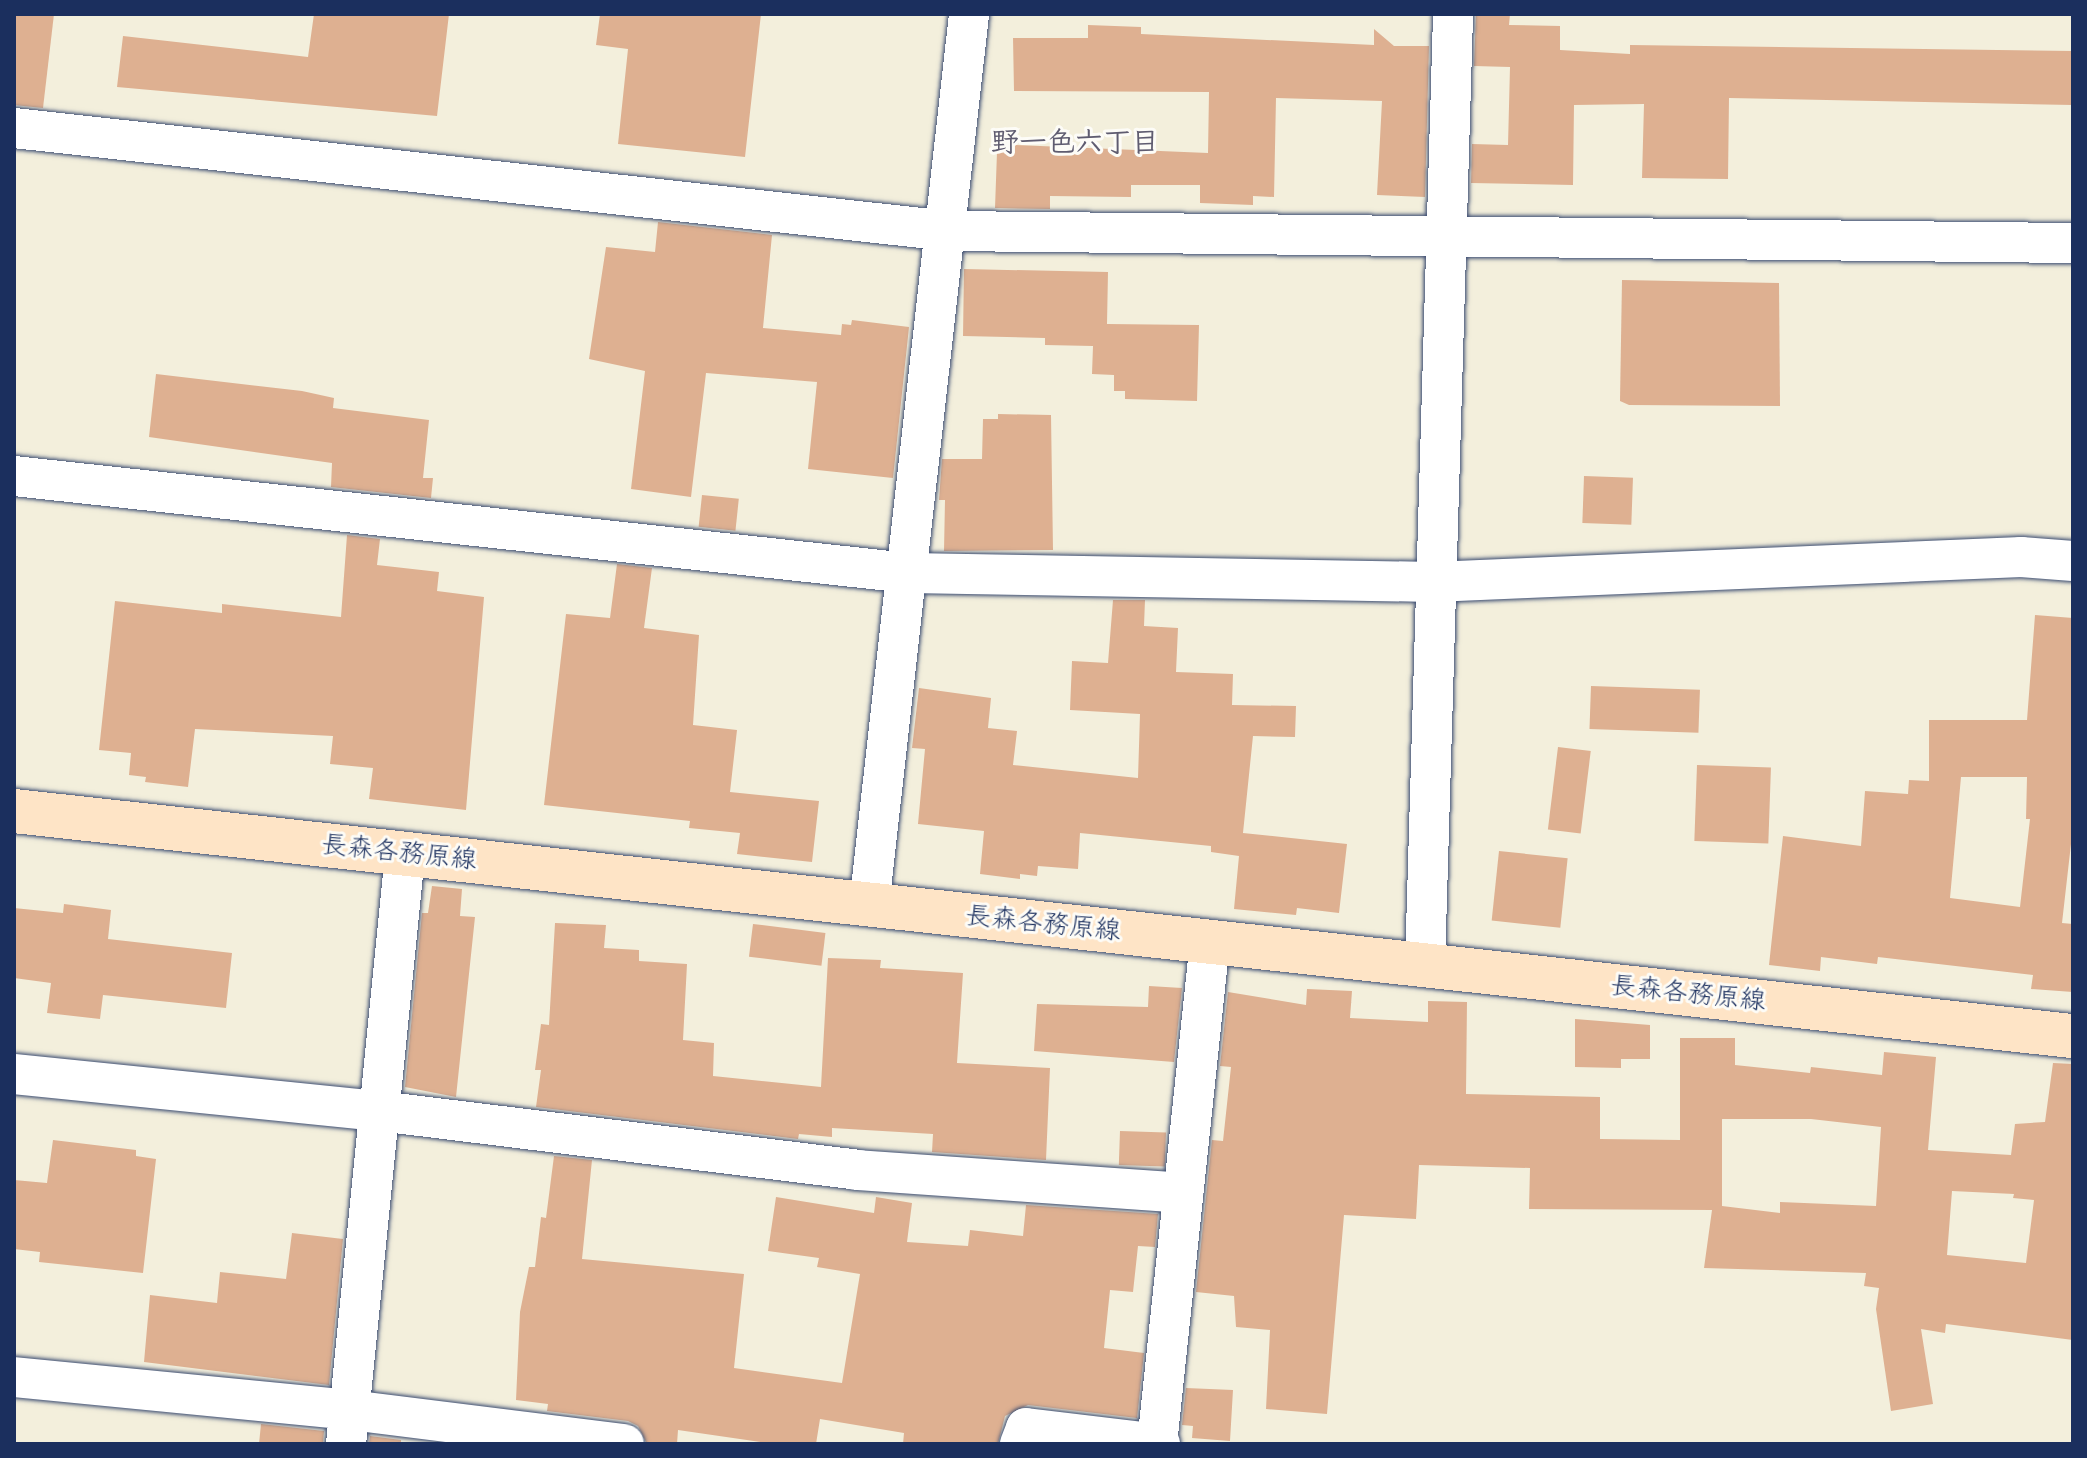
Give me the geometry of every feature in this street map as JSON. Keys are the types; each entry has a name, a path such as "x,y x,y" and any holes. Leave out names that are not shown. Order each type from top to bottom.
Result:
{"main road":[{"name":"長森各務原線","path":"14,811 2073,1036"}],"street":[{"path":"869,906 948,231 969,14"},
{"path":"1425,965 1433,582 1453,14"},
{"path":"14,128 948,231 2073,243"},
{"path":"14,476 909,573 1433,582 2021,557 2073,561"},
{"path":"348,1427 405,854"},
{"path":"1020,1444 1026,1428 1158,1444 1210,941"},
{"path":"14,1074 379,1111 857,1170 1183,1193"},
{"path":"14,1377 348,1427 624,1444"}],"building":[{"path":"14,14 54,14 43,108 14,105"},
{"path":"314,14 449,14 437,116 117,87 123,36 308,57"},
{"path":"600,14 761,14 745,157 618,144 628,49 596,45"},
{"path":"1476,14 1510,14 1509,25 1560,26 1560,50 1630,54 1630,45 2073,51 2073,105 1729,98 1728,179 1642,178 1644,104 1574,105 1573,185 1471,183 1472,144 1508,145 1510,67 1474,66"},
{"path":"1088,25 1141,27 1141,34 1374,45 1374,29 1394,46 1429,46 1425,197 1377,195 1382,101 1276,98 1274,197 1253,196 1253,205 1200,203 1200,185 1131,185 1131,197 1050,196 1050,209 995,208 997,152 1015,153 1015,145 1208,153 1209,92 1014,91 1013,38 1088,38"},
{"path":"658,222 772,235 763,328 841,335 842,324 851,325 852,320 909,327 893,478 808,469 817,382 706,373 691,497 631,489 645,371 589,359 606,247 655,252"},
{"path":"964,269 1108,272 1107,324 1199,325 1197,401 1125,399 1125,391 1114,391 1114,375 1092,374 1093,346 1045,345 1045,338 963,336"},
{"path":"1622,280 1779,283 1780,406 1629,405 1620,401"},
{"path":"156,374 302,391 334,398 333,408 429,420 423,478 433,478 431,498 331,487 332,463 149,437"},
{"path":"998,414 1051,415 1053,550 944,551 945,500 939,500 942,459 982,459 983,419 998,419"},
{"path":"1584,476 1633,478 1631,525 1582,523"},
{"path":"702,495 739,499 735,531 699,527"},
{"path":"347,535 380,539 377,565 439,572 437,591 484,597 466,810 369,799 373,768 330,764 333,736 195,729 188,787 145,782 146,777 129,775 131,753 99,750 115,601 222,613 222,604 341,617"},
{"path":"617,564 652,568 644,628 699,635 693,725 737,730 730,792 819,801 812,862 737,854 740,833 689,828 690,821 544,805 566,614 610,618"},
{"path":"1113,600 1145,600 1144,626 1178,628 1176,672 1233,674 1232,705 1296,706 1295,737 1253,736 1243,833 1347,844 1339,913 1297,908 1296,915 1234,909 1239,856 1211,852 1211,846 1080,833 1078,869 1038,866 1037,876 1020,874 1020,879 980,874 984,831 918,824 925,749 912,748 919,688 991,698 988,728 1017,731 1013,765 1138,778 1140,714 1070,710 1072,661 1108,663"},
{"path":"2035,615 2073,618 2071,844 2062,923 2073,924 2073,992 2031,989 2033,975 1878,957 1877,964 1821,957 1820,971 1769,965 1783,836 1861,846 1865,791 1908,794 1909,780 1929,781 1929,720 2027,720","holes":["1961,777 2027,777 2026,819 2030,819 2020,907 1950,898"]},
{"path":"1591,686 1700,690 1698,733 1589,729"},
{"path":"1558,747 1591,751 1581,833 1548,829"},
{"path":"1697,765 1771,768 1768,844 1694,841"},
{"path":"1499,851 1568,858 1560,928 1492,921"},
{"path":"432,886 462,889 460,916 475,917 456,1097 405,1087 422,913 428,913"},
{"path":"64,904 111,910 108,939 232,953 226,1008 103,995 100,1019 47,1013 51,983 14,978 14,908 63,913"},
{"path":"555,923 606,925 604,948 639,950 639,961 687,964 683,1040 714,1043 713,1076 821,1087 828,958 881,960 880,968 963,973 957,1063 1050,1068 1046,1160 932,1152 933,1134 832,1128 832,1137 799,1134 798,1139 536,1107 541,1070 535,1070 541,1024 549,1025"},
{"path":"753,924 825,933 821,966 749,957"},
{"path":"1149,986 1182,988 1174,1062 1034,1051 1037,1004 1148,1007"},
{"path":"1307,989 1352,991 1350,1018 1428,1022 1428,1001 1467,1002 1466,1094 1600,1097 1600,1139 1680,1140 1680,1038 1735,1038 1735,1065 1810,1073 1811,1067 1882,1075 1884,1052 1936,1057 1928,1150 2011,1155 2015,1124 2045,1122 2053,1063 2073,1064 2073,1340 1946,1324 1945,1333 1921,1329 1933,1404 1891,1411 1876,1309 1879,1288 1864,1286 1866,1273 1704,1268 1712,1210 1529,1209 1530,1168 1419,1165 1416,1219 1344,1215 1327,1414 1266,1409 1270,1330 1236,1327 1234,1296 1196,1292 1212,1140 1223,1141 1231,1067 1220,1066 1228,992 1306,1005","holes":["1722,1119 1811,1119 1881,1127 1876,1206 1780,1202 1780,1213 1722,1206","1952,1191 2014,1194 2013,1198 2034,1200 2026,1263 1947,1255"]},
{"path":"1575,1019 1650,1025 1650,1059 1621,1059 1621,1068 1575,1067"},
{"path":"1120,1131 1166,1133 1165,1167 1119,1165"},
{"path":"53,1140 136,1150 136,1156 156,1159 143,1273 39,1262 40,1252 14,1249 14,1180 47,1183"},
{"path":"554,1156 592,1160 582,1259 744,1274 734,1368 842,1383 860,1274 817,1267 819,1258 768,1251 776,1197 874,1213 876,1197 912,1203 907,1242 968,1246 970,1230 1023,1236 1026,1205 1158,1214 1155,1247 1138,1246 1133,1292 1110,1290 1104,1348 1144,1353 1137,1418 1028,1405 1005,1416 998,1444 903,1444 904,1433 820,1419 816,1444 775,1444 678,1430 677,1444 647,1444 638,1426 628,1421 547,1411 548,1404 516,1400 520,1312 529,1267 535,1267 541,1217 546,1218"},
{"path":"292,1233 343,1239 329,1385 144,1362 150,1295 217,1303 220,1272 286,1279"},
{"path":"1186,1388 1233,1390 1230,1441 1192,1438 1193,1426 1182,1425"},
{"path":"261,1424 324,1431 323,1444 259,1444"},
{"path":"370,1436 401,1440 401,1444 369,1444"}],"district":[{"name":"野一色六丁目","path":"1075,142"}]}
